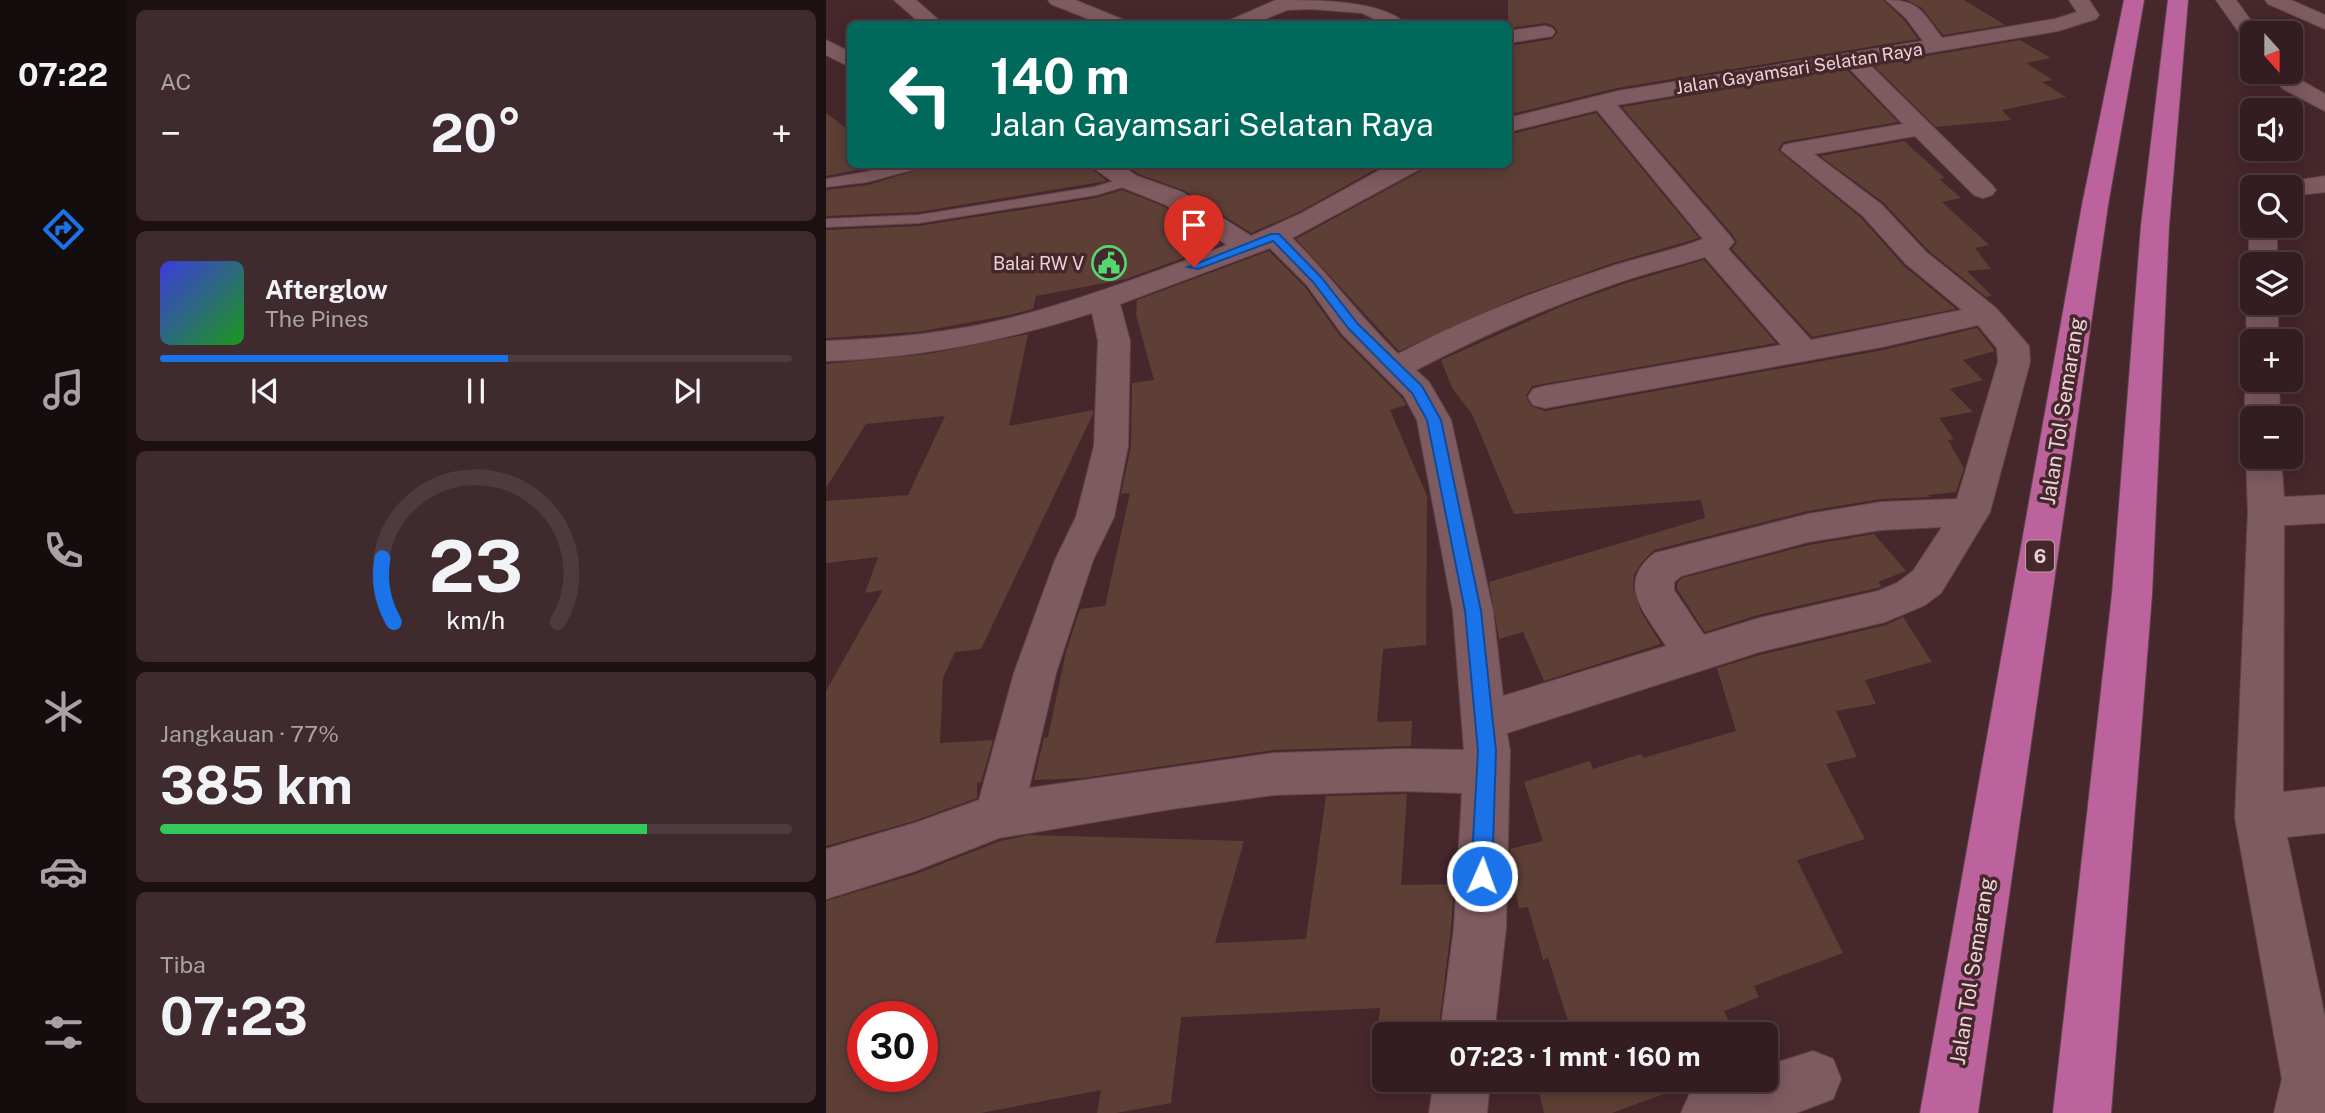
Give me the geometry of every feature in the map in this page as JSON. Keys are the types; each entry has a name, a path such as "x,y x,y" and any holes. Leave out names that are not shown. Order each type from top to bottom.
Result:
{"highway":[{"name":"Jalan Tol Semarang","path":"1949,1113 2095,205 2134,0"},
{"path":"2082,1113 2133,594 2155,226 2178,0"}],"street":[{"path":"904,0 929,21"},
{"path":"1896,0 1913,14 1938,46"},
{"path":"2226,0 2241,21"},
{"path":"2275,0 2325,23"},
{"path":"1070,1 1102,21"},
{"path":"1244,21 1289,2 1369,5 1388,14 1394,21"},
{"path":"2029,6 2057,25"},
{"name":"Jalan Gayamsari Selatan Raya","path":"1512,124 1602,102 2057,25 2084,7"},
{"path":"1512,36 1545,32"},
{"path":"826,46 847,59"},
{"path":"1852,59 1983,190"},
{"path":"2291,84 2325,104"},
{"path":"1394,369 1450,339 1521,309 1608,277 1720,242 1602,102"},
{"path":"1484,721 1759,635 1885,606 1911,594 1927,582 1972,512 2014,362 2013,346 1985,314 1916,258 1872,210 1793,150 1919,128"},
{"path":"826,351 907,348 961,339 1104,300 1261,241 1403,168"},
{"path":"1116,170 1261,241 1317,279 1353,327 1417,390 1434,420 1473,611 1484,721 1486,772 1480,928 1468,1022"},
{"path":"2303,187 2325,184"},
{"path":"1710,246 1803,351"},
{"path":"999,815 1035,673 1074,560 1095,517 1111,446 1114,341 1104,300"},
{"path":"1545,397 1882,337 1985,314"},
{"path":"2264,469 2266,512 2259,818 2313,1091"},
{"path":"2266,512 2325,509"},
{"path":"1694,654 1654,592 1655,575 1669,564 1808,528 1881,516 1972,512"},
{"path":"826,874 915,848 999,815 1171,787 1274,774 1403,770 1486,772"},
{"path":"2259,818 2325,810"},
{"path":"1710,1113 1813,1079"},
{"path":"1458,1113 1461,1092"}],"lane":[{"path":"826,183 867,178 911,168"},
{"path":"826,223 919,219 1096,191 1116,170"}],"building":[{"path":"1508,0 1883,0 1904,20 1918,39 1617,88 1512,114 1512,45 1552,39 1558,32 1554,26 1546,23 1512,27 1512,21 1508,21"},
{"path":"1907,0 1964,0 2005,25 1943,35 1922,8"},
{"path":"2020,40 2051,58 2026,63 2053,80 2042,82 2066,97 2002,110 2011,120 1936,127 1873,65"},
{"path":"1846,69 1898,122 1783,142 1778,150 1861,218 1904,266 1956,309 1812,337 1732,249 1737,242 1732,234 1622,107"},
{"path":"826,113 847,129 847,168 869,168 826,176"},
{"path":"1596,113 1699,238 1613,263 1523,295 1399,351 1296,239 1423,168 1512,168 1512,134"},
{"path":"1904,141 1945,178 1939,179 1961,198 1942,202 1989,245 1975,248 1991,269 1967,271 1992,296 1986,297 1928,250 1883,202 1820,156"},
{"path":"924,168 1091,168 1107,181 919,212 826,216 826,190 868,185"},
{"path":"1130,168 1378,168 1299,212 1251,233 1183,190 1138,174"},
{"path":"1122,190 1163,206 1221,244 1126,279 1036,296 1033,309 1009,315 918,332 826,338 826,230 919,226 1096,198"},
{"path":"1269,251 1305,287 1340,336 1406,405 1390,410 1427,496 1426,645 1383,649 1377,722 1412,721 1411,746 1274,750 1083,778 1034,780 1044,738 1048,737 1066,652 1080,609 1105,606 1130,493 1121,494 1131,446 1132,383 1154,380 1136,315 1137,300"},
{"path":"1704,260 1776,343 1532,386 1526,396 1531,406 1545,411 1883,350 1977,328 1995,351 1963,360 1983,380 1950,389 1973,412 1939,418 1954,439 1948,440 1964,468 1956,492 1928,495 1930,497 1881,499 1808,511 1654,550 1634,575 1633,588 1641,612 1661,644 1544,681 1523,632 1499,639 1489,582 1705,518 1701,500 1514,514 1472,414 1452,388 1441,360 1567,304"},
{"path":"1028,334 1009,426 1093,410 1093,414 981,649 955,652 943,678 940,743 993,740 981,782 977,783 977,798 914,821 826,846 826,691 883,590 865,593 878,557 826,563 826,501 908,495 945,416 866,424 826,488 826,364 928,354"},
{"path":"1874,534 1906,571 1878,582 1882,587 1758,615 1705,632 1677,589 1677,583 1682,578 1809,545"},
{"path":"1903,617 1932,662 1865,680 1876,704 1836,711 1857,757 1826,764 1865,839 1797,860 1843,953 1754,986 1759,997 1724,1011 1729,1022 1568,1022 1548,958 1543,960 1528,907 1519,908 1510,863 1510,849 1543,841 1524,782 1590,761 1593,769 1641,754 1643,758 1736,731 1717,668 1886,625"},
{"path":"1407,794 1401,885 1454,884 1439,1022 1378,1022 1380,1008 1181,1017 1171,1103 1116,1113 1097,1113 1101,1090 981,1113 826,1113 826,901 916,874 1000,841 1030,835 1244,841 1215,943 1306,939 1326,796"},
{"path":"1539,1092 1670,1092 1612,1113 1544,1113"}],"place":[{"name":"Balai RW V","path":"1109,263"}],"route":[{"path":"1194,267 1275,236 1317,279 1353,327 1417,390 1427,404 1434,420 1473,611 1487,751 1482,876"}]}
